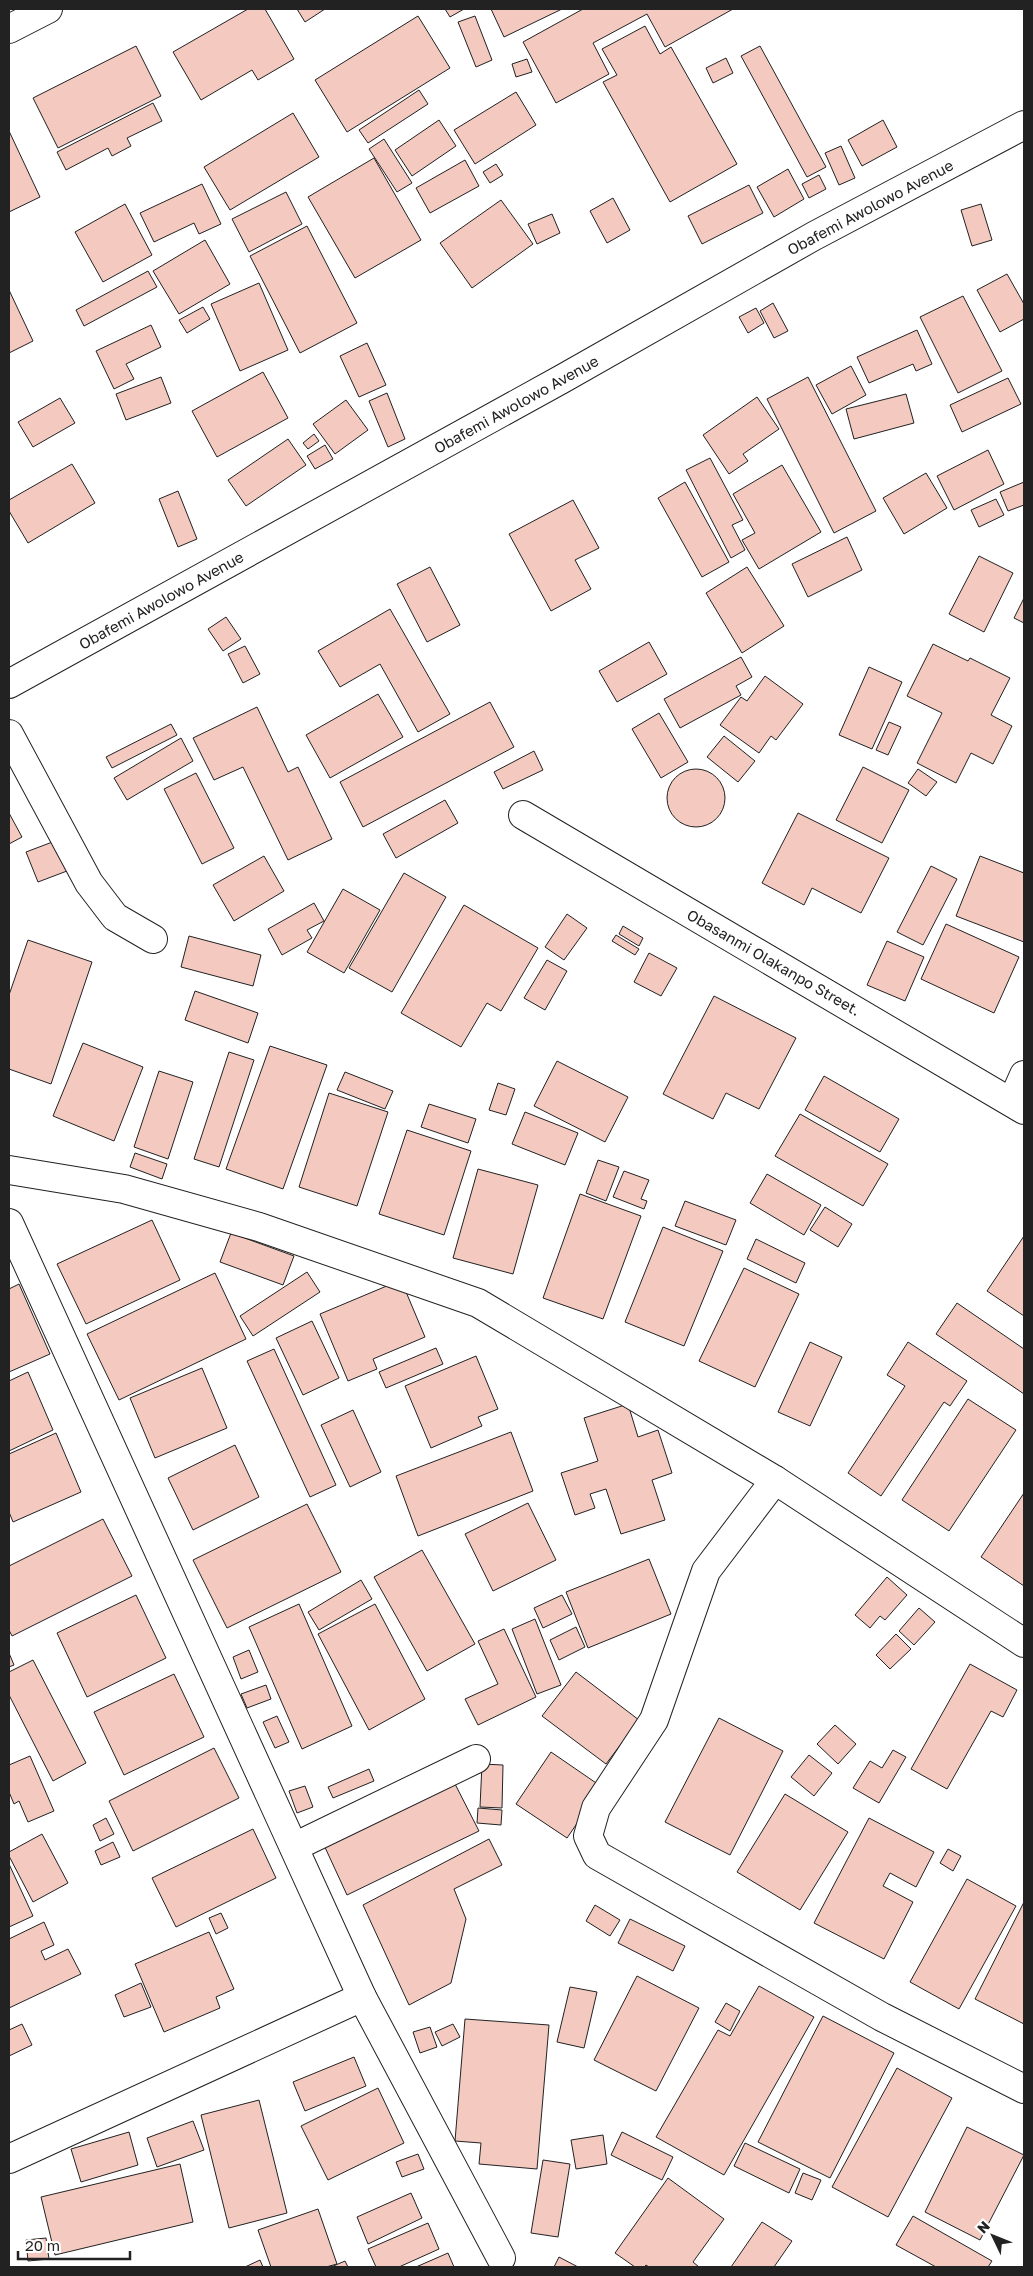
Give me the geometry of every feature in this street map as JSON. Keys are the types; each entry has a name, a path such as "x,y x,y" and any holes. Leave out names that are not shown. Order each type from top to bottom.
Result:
{"street":[{"path":"9,29 48,9"},
{"name":"Obafemi Awolowo Avenue","path":"9,684 562,379 814,236 1024,125"},
{"path":"9,734 89,883 115,917 153,940"},
{"name":"Obasanmi Olakanpo Street.","path":"523,815 1018,1106"},
{"path":"1018,1106 1024,1075"},
{"path":"9,1170 124,1189 258,1226 478,1303 775,1480 1024,1643"},
{"path":"9,1223 362,1997 501,2258"},
{"path":"775,1480 706,1571 654,1720 596,1808 588,1836 597,1855 882,2017 1024,2089"},
{"path":"294,1847 476,1760"},
{"path":"9,2159 362,1997"}],"building":[{"path":"248,9 265,9 294,59 258,80 252,70 201,100 173,52"},
{"path":"297,9 325,9 305,22"},
{"path":"445,9 464,9 450,17"},
{"path":"491,9 562,9 504,37"},
{"path":"583,9 733,9 665,47 647,14 593,43 609,74 556,103 523,42"},
{"path":"418,16 450,68 347,132 315,80"},
{"path":"475,16 492,60 476,67 458,22"},
{"path":"645,26 660,54 671,47 737,164 670,202 603,82 617,75 602,49"},
{"path":"136,46 161,96 58,148 33,98"},
{"path":"760,46 826,167 807,177 741,56"},
{"path":"726,58 733,73 713,83 706,68"},
{"path":"527,59 532,72 516,77 512,64"},
{"path":"419,90 428,104 368,143 359,130"},
{"path":"516,92 536,125 475,164 454,130"},
{"path":"153,103 162,121 127,138 131,146 112,156 108,148 66,170 57,152"},
{"path":"293,113 319,157 230,210 204,167"},
{"path":"439,120 456,146 412,176 395,150"},
{"path":"883,120 897,147 862,166 848,140"},
{"path":"9,131 40,197 9,212"},
{"path":"384,139 412,183 397,192 369,149"},
{"path":"841,146 855,178 839,185 825,153"},
{"path":"374,158 421,240 355,278 308,197"},
{"path":"465,160 479,186 430,213 416,188"},
{"path":"496,164 503,175 490,183 483,172"},
{"path":"788,169 804,199 774,217 757,187"},
{"path":"819,175 826,189 809,198 802,184"},
{"path":"202,184 221,224 199,234 194,223 154,242 140,213"},
{"path":"749,185 763,213 702,244 688,216"},
{"path":"286,192 302,224 249,252 232,219"},
{"path":"613,198 630,230 607,243 590,211"},
{"path":"501,200 533,244 472,288 440,243"},
{"path":"125,204 152,255 103,282 75,232"},
{"path":"981,204 992,240 972,246 961,210"},
{"path":"552,214 560,233 537,244 528,224"},
{"path":"307,226 357,323 300,353 250,256"},
{"path":"205,240 230,284 179,314 153,271"},
{"path":"148,271 157,287 84,326 76,310"},
{"path":"1007,274 1024,304 1024,319 1000,332 977,290"},
{"path":"259,283 288,350 240,371 211,304"},
{"path":"9,290 33,341 9,353"},
{"path":"963,296 1002,371 958,393 920,317"},
{"path":"773,303 788,331 774,338 760,311"},
{"path":"203,307 210,319 187,333 179,320"},
{"path":"756,308 764,323 748,333 739,317"},
{"path":"151,325 161,347 126,364 134,379 114,389 96,351"},
{"path":"917,330 932,364 916,371 913,364 869,383 857,357"},
{"path":"367,343 386,385 359,397 340,356"},
{"path":"851,366 866,395 832,414 816,385"},
{"path":"263,372 288,418 217,457 192,411"},
{"path":"161,377 171,403 126,420 116,394"},
{"path":"808,377 876,511 834,533 767,399"},
{"path":"1008,378 1021,404 962,432 950,405"},
{"path":"387,393 405,439 388,447 369,401"},
{"path":"906,394 914,423 854,439 846,409"},
{"path":"757,397 779,429 743,454 748,461 729,474 703,435"},
{"path":"60,398 75,423 33,447 18,422"},
{"path":"346,400 368,430 335,454 313,424"},
{"path":"314,434 319,441 308,449 303,443"},
{"path":"288,439 306,465 246,506 228,480"},
{"path":"325,445 333,459 315,469 307,456"},
{"path":"988,450 1004,484 954,510 937,476"},
{"path":"710,458 743,520 732,525 745,550 731,558 686,470"},
{"path":"72,464 95,503 28,543 9,511 9,500"},
{"path":"782,465 821,532 759,569 742,540 755,533 733,494"},
{"path":"926,473 947,508 904,534 883,498"},
{"path":"685,482 729,562 702,577 658,498"},
{"path":"1024,482 1024,505 1008,511 1000,492"},
{"path":"178,491 197,539 178,547 159,499"},
{"path":"996,499 1004,515 979,527 971,510"},
{"path":"573,500 599,548 575,560 591,589 551,611 509,534"},
{"path":"847,537 862,570 808,597 792,564"},
{"path":"979,556 1013,573 984,632 949,614"},
{"path":"430,567 460,625 427,642 397,584"},
{"path":"747,567 784,626 742,653 706,593"},
{"path":"1024,598 1024,623 1014,618"},
{"path":"390,609 450,714 418,732 380,664 340,687 318,651"},
{"path":"226,617 241,639 223,651 208,629"},
{"path":"649,642 667,674 617,702 599,671"},
{"path":"933,644 968,661 970,658 1010,678 991,715 1012,726 993,764 971,753 956,783 917,763 942,713 907,696"},
{"path":"245,646 260,674 243,683 228,654"},
{"path":"741,657 752,677 736,686 741,695 680,728 664,699"},
{"path":"869,667 902,682 872,749 839,735"},
{"path":"765,676 803,704 776,740 771,736 759,753 720,725 741,697 747,701"},
{"path":"378,694 403,737 330,778 306,735"},
{"path":"490,702 514,747 363,827 340,782"},
{"path":"257,707 288,772 298,767 332,839 288,860 243,767 214,780 193,738"},
{"path":"659,713 688,762 661,778 632,729"},
{"path":"889,722 901,727 888,755 876,750"},
{"path":"171,724 177,735 112,768 106,757"},
{"path":"724,736 755,761 738,782 707,757"},
{"path":"181,738 193,761 127,800 114,778"},
{"path":"534,751 543,770 503,789 494,772"},
{"path":"863,767 909,790 882,843 836,820"},
{"path":"696,769 712,774 720,782 725,798 720,814 712,822 696,827 680,822 672,814 667,798 672,782 680,774"},
{"path":"918,769 937,782 926,796 908,783"},
{"path":"196,773 234,848 202,864 164,789"},
{"path":"445,800 458,823 396,858 383,834"},
{"path":"9,813 22,837 9,844"},
{"path":"798,813 889,858 861,913 812,888 804,905 762,883"},
{"path":"55,841 67,871 38,882 26,852"},
{"path":"264,856 284,891 234,921 213,885"},
{"path":"980,856 1024,873 1024,942 956,916"},
{"path":"931,866 957,879 923,945 897,932"},
{"path":"404,873 446,897 392,992 349,968"},
{"path":"343,889 380,910 344,973 307,952"},
{"path":"314,903 324,921 307,930 312,938 282,955 268,929"},
{"path":"464,905 538,948 501,1011 487,1003 461,1047 401,1013"},
{"path":"567,914 587,928 564,960 545,947"},
{"path":"946,924 1019,957 994,1013 921,979"},
{"path":"623,926 643,938 639,946 619,934"},
{"path":"616,935 639,949 635,955 612,941"},
{"path":"189,936 261,955 253,986 181,967"},
{"path":"28,940 92,962 51,1084 9,1069 9,995"},
{"path":"887,941 924,957 905,1001 867,985"},
{"path":"649,953 677,968 661,996 634,982"},
{"path":"547,960 567,971 545,1010 524,998"},
{"path":"195,991 258,1013 248,1043 185,1020"},
{"path":"714,996 796,1038 759,1109 726,1093 713,1119 663,1094"},
{"path":"83,1043 143,1067 114,1141 53,1116"},
{"path":"270,1046 327,1065 283,1189 226,1169"},
{"path":"229,1052 254,1060 219,1167 194,1159"},
{"path":"557,1061 628,1097 605,1142 534,1106"},
{"path":"159,1071 193,1082 168,1159 134,1147"},
{"path":"345,1072 393,1091 385,1109 337,1090"},
{"path":"824,1076 899,1119 880,1152 805,1110"},
{"path":"498,1083 515,1089 506,1115 489,1110"},
{"path":"329,1093 388,1112 357,1206 299,1187"},
{"path":"429,1104 476,1119 468,1143 421,1127"},
{"path":"525,1112 578,1133 565,1165 512,1144"},
{"path":"800,1114 888,1164 863,1206 775,1156"},
{"path":"407,1130 471,1151 444,1235 379,1214"},
{"path":"135,1153 167,1164 162,1179 130,1167"},
{"path":"598,1160 619,1167 606,1201 586,1193"},
{"path":"478,1169 538,1185 513,1274 453,1258"},
{"path":"624,1171 649,1180 641,1199 647,1201 644,1209 613,1197"},
{"path":"767,1174 821,1205 804,1235 750,1203"},
{"path":"580,1194 641,1216 603,1319 543,1298"},
{"path":"685,1201 736,1220 726,1245 675,1226"},
{"path":"825,1207 852,1224 838,1247 810,1230"},
{"path":"152,1220 180,1280 86,1324 57,1264"},
{"path":"663,1227 723,1251 684,1346 625,1322"},
{"path":"231,1233 294,1256 283,1285 220,1262"},
{"path":"1024,1236 1024,1316 987,1291"},
{"path":"756,1239 805,1263 796,1283 747,1259"},
{"path":"744,1268 799,1294 755,1387 699,1361"},
{"path":"307,1272 320,1292 253,1336 240,1316"},
{"path":"215,1273 246,1339 119,1400 87,1334"},
{"path":"401,1280 425,1337 373,1359 377,1369 348,1381 320,1314"},
{"path":"19,1284 50,1354 9,1372 9,1289"},
{"path":"957,1303 1024,1349 1024,1394 936,1334"},
{"path":"312,1321 339,1378 303,1395 276,1338"},
{"path":"810,1342 842,1357 810,1426 778,1412"},
{"path":"908,1342 967,1381 950,1406 944,1402 881,1496 848,1473 905,1386 887,1375"},
{"path":"436,1348 443,1364 386,1388 379,1372"},
{"path":"274,1349 336,1485 310,1497 247,1361"},
{"path":"476,1356 498,1409 478,1417 482,1426 431,1448 405,1386"},
{"path":"202,1368 227,1428 155,1458 130,1398"},
{"path":"28,1372 53,1430 9,1451 9,1381"},
{"path":"968,1399 1016,1430 949,1531 902,1500"},
{"path":"628,1404 638,1437 658,1430 672,1473 652,1480 665,1520 621,1534 606,1489 590,1494 595,1508 575,1515 561,1473 598,1461 584,1418"},
{"path":"353,1410 381,1472 350,1487 321,1425"},
{"path":"511,1432 533,1491 418,1536 396,1476"},
{"path":"56,1433 81,1492 13,1522 9,1512 9,1454"},
{"path":"235,1445 259,1497 193,1530 168,1478"},
{"path":"1024,1493 1024,1586 981,1557"},
{"path":"528,1503 556,1560 493,1591 465,1534"},
{"path":"307,1504 341,1572 227,1628 193,1560"},
{"path":"103,1519 132,1576 12,1636 9,1630 9,1566"},
{"path":"422,1550 475,1644 427,1671 374,1577"},
{"path":"649,1559 671,1614 588,1648 566,1592"},
{"path":"887,1577 907,1595 885,1620 880,1616 870,1628 855,1615"},
{"path":"361,1580 372,1599 319,1630 308,1612"},
{"path":"136,1595 166,1658 87,1697 57,1633"},
{"path":"562,1595 572,1614 543,1628 534,1608"},
{"path":"299,1604 352,1726 302,1749 249,1627"},
{"path":"375,1604 425,1699 369,1730 318,1634"},
{"path":"919,1608 935,1622 914,1645 899,1631"},
{"path":"535,1619 561,1685 537,1694 512,1629"},
{"path":"576,1627 585,1647 559,1660 550,1640"},
{"path":"504,1629 536,1697 478,1725 465,1699 498,1684 478,1641"},
{"path":"896,1634 911,1649 890,1669 876,1655"},
{"path":"249,1650 258,1672 241,1679 233,1657"},
{"path":"9,1653 14,1665 9,1667"},
{"path":"33,1660 86,1763 53,1781 9,1695 9,1672"},
{"path":"970,1664 1017,1690 1003,1717 991,1711 947,1789 911,1769"},
{"path":"576,1672 639,1720 606,1764 542,1716"},
{"path":"174,1674 204,1737 124,1775 94,1712"},
{"path":"266,1685 271,1699 247,1708 241,1694"},
{"path":"277,1716 289,1742 275,1748 263,1722"},
{"path":"719,1718 783,1751 730,1855 665,1822"},
{"path":"835,1725 856,1744 838,1764 817,1744"},
{"path":"214,1748 239,1798 133,1851 109,1801"},
{"path":"893,1750 906,1757 879,1803 853,1788 870,1761 882,1768"},
{"path":"551,1752 602,1787 567,1838 516,1804"},
{"path":"809,1755 832,1773 814,1796 791,1777"},
{"path":"30,1756 54,1811 28,1822 19,1801 14,1804 9,1792 9,1765"},
{"path":"482,1764 503,1765 502,1808 480,1807"},
{"path":"369,1769 374,1781 333,1798 328,1787"},
{"path":"453,1780 479,1831 347,1895 323,1843"},
{"path":"305,1786 313,1807 297,1813 289,1791"},
{"path":"785,1794 848,1832 800,1910 737,1872"},
{"path":"478,1808 502,1810 501,1825 477,1823"},
{"path":"106,1818 114,1834 100,1841 93,1825"},
{"path":"869,1818 934,1852 916,1887 890,1873 883,1886 913,1902 884,1959 814,1923"},
{"path":"253,1829 276,1878 176,1927 152,1878"},
{"path":"42,1834 68,1883 33,1902 9,1856 9,1852"},
{"path":"489,1839 502,1865 454,1889 466,1919 451,1983 409,2005 363,1905"},
{"path":"113,1842 120,1857 101,1865 95,1851"},
{"path":"948,1849 961,1856 953,1871 940,1863"},
{"path":"9,1864 33,1916 9,1927"},
{"path":"967,1879 1016,1906 959,2009 910,1982"},
{"path":"1024,1902 1024,2024 975,1999"},
{"path":"595,1905 620,1920 610,1936 586,1921"},
{"path":"221,1913 228,1928 216,1934 209,1918"},
{"path":"630,1919 685,1946 673,1971 618,1943"},
{"path":"44,1922 54,1945 41,1951 45,1960 68,1949 81,1974 9,2008 9,1939"},
{"path":"209,1932 234,1989 216,1997 220,2008 164,2032 135,1964"},
{"path":"637,1976 699,2008 656,2091 594,2060"},
{"path":"141,1983 151,2007 124,2017 115,1995"},
{"path":"759,1986 814,2017 724,2175 656,2137 718,2030 730,2036"},
{"path":"570,1987 597,1992 584,2048 557,2042"},
{"path":"726,2003 740,2011 730,2031 715,2022"},
{"path":"823,2016 894,2053 830,2178 758,2142"},
{"path":"465,2019 549,2025 537,2169 479,2164 481,2143 455,2141"},
{"path":"22,2024 32,2045 9,2056 9,2030"},
{"path":"453,2024 460,2037 442,2046 435,2032"},
{"path":"430,2027 437,2047 420,2053 413,2032"},
{"path":"354,2057 366,2086 305,2111 293,2082"},
{"path":"897,2068 952,2098 888,2217 832,2187"},
{"path":"378,2088 404,2143 328,2180 301,2126"},
{"path":"259,2100 287,2213 229,2228 201,2115"},
{"path":"193,2121 204,2150 157,2167 147,2138"},
{"path":"967,2127 1024,2155 980,2240 925,2212"},
{"path":"129,2132 138,2165 81,2182 71,2149"},
{"path":"622,2132 673,2157 662,2180 611,2155"},
{"path":"603,2135 607,2164 576,2169 571,2140"},
{"path":"745,2143 800,2169 789,2193 734,2166"},
{"path":"418,2154 424,2169 402,2177 396,2162"},
{"path":"543,2160 570,2164 558,2237 531,2233"},
{"path":"180,2164 193,2222 55,2255 41,2197"},
{"path":"803,2173 821,2180 812,2200 795,2193"},
{"path":"668,2178 724,2219 693,2262 699,2267 649,2267 646,2265 644,2267 635,2267 615,2253"},
{"path":"411,2193 422,2218 368,2244 357,2217"},
{"path":"318,2209 337,2264 326,2267 271,2267 258,2230"},
{"path":"913,2216 992,2261 988,2267 936,2267 896,2245"},
{"path":"762,2222 792,2241 774,2267 731,2267"},
{"path":"428,2223 439,2249 399,2267 376,2267 368,2249"},
{"path":"46,2238 49,2259 28,2261 26,2240"},
{"path":"448,2253 454,2267 416,2267"},
{"path":"559,2257 578,2267 554,2267"},
{"path":"260,2260 263,2267 245,2267"},
{"path":"345,2261 348,2267 331,2267"}]}
